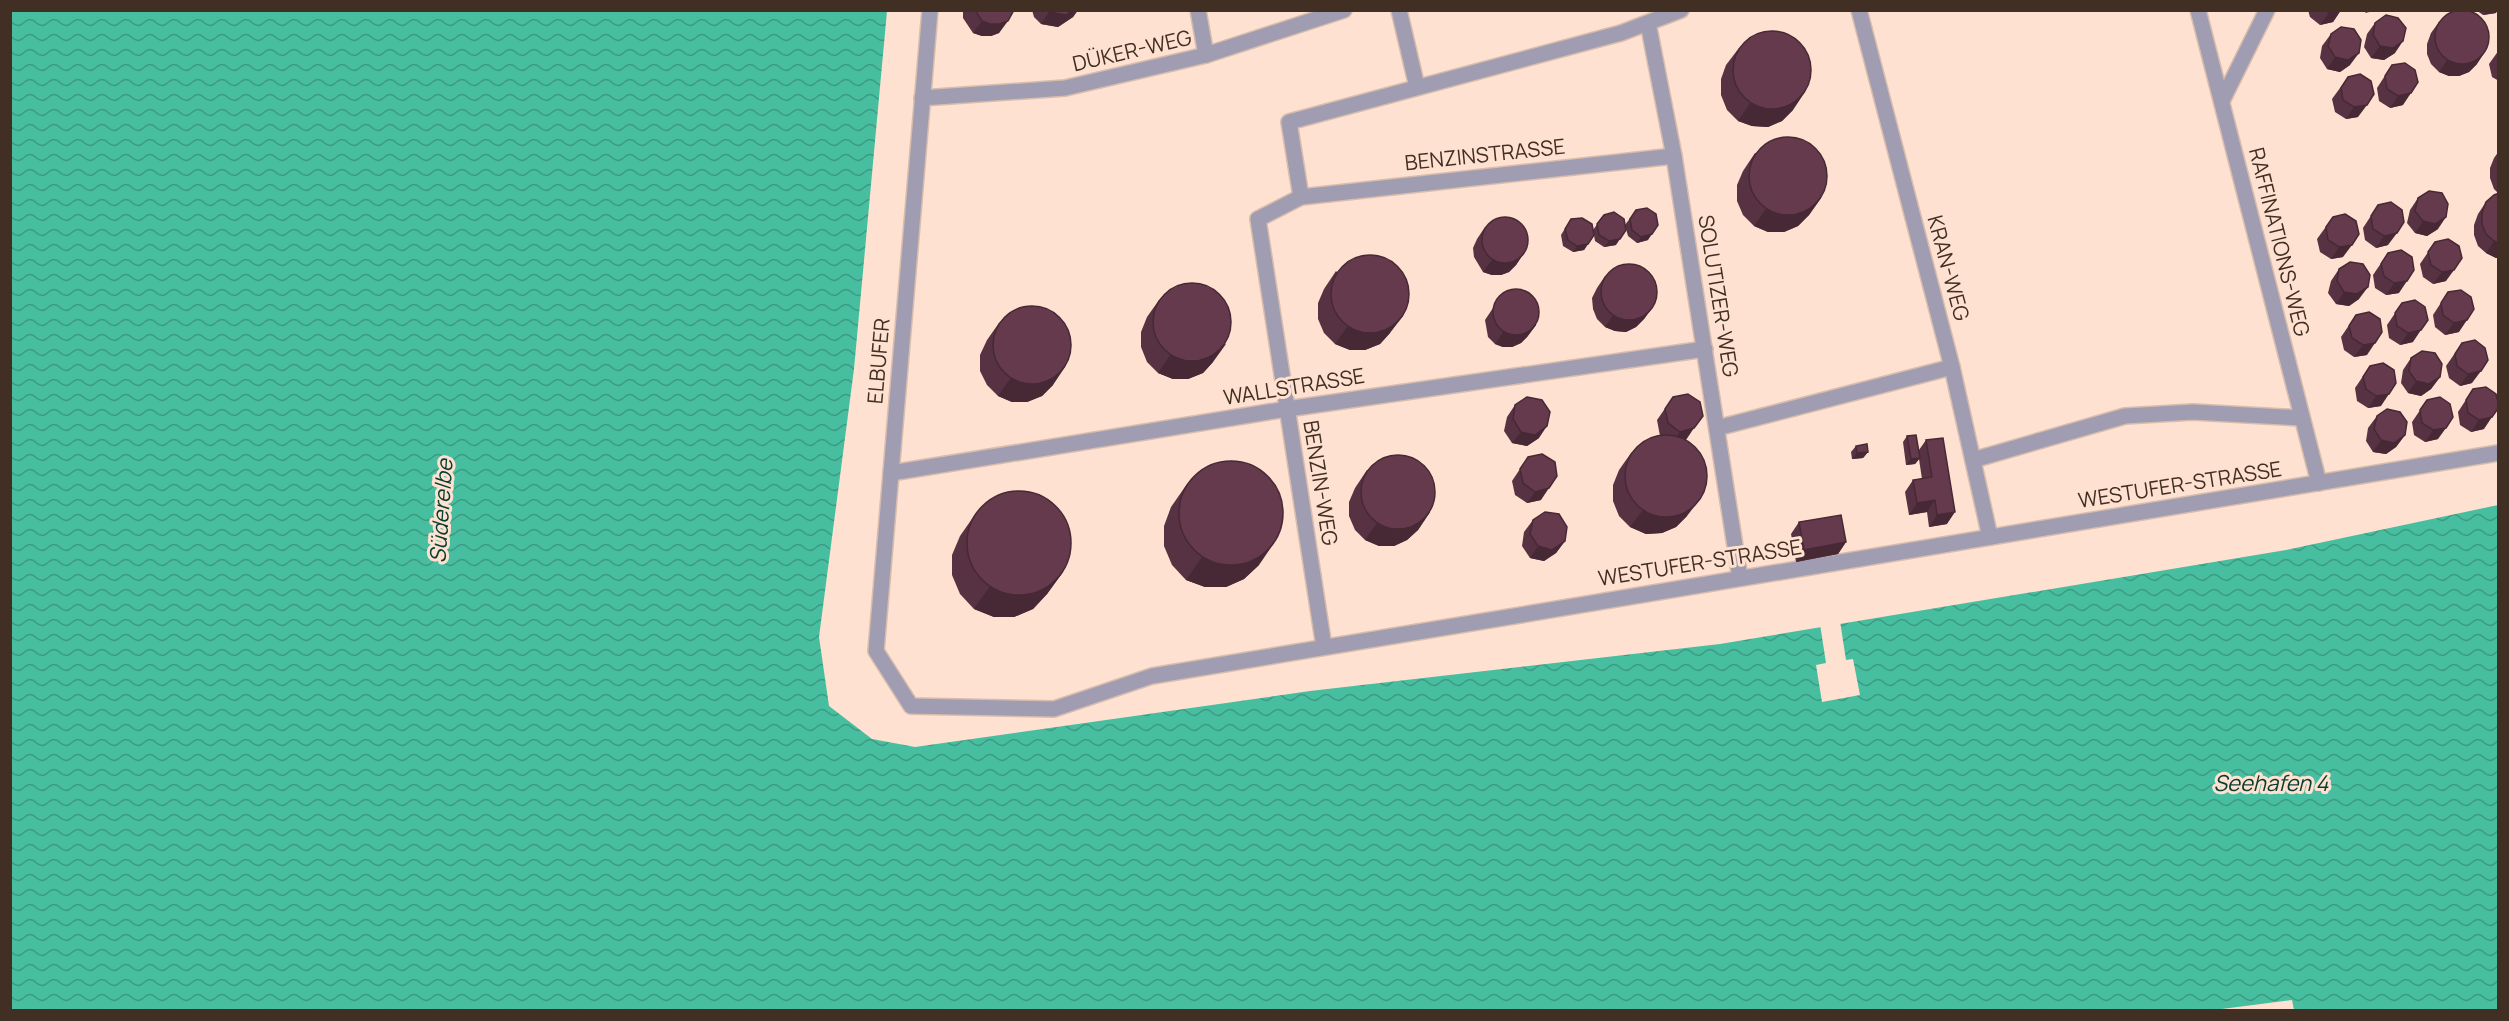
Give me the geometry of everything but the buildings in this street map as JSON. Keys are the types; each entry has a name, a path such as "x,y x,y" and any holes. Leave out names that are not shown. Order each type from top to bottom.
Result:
{"lane":[{"name":"ELBUFER","path":"911,706 876,651 930,10"},
{"path":"1198,10 1206,55"},
{"name":"DÜKER-WEG","path":"922,98 1065,88 1206,55 1344,10"},
{"path":"1399,10 1417,87"},
{"path":"1301,197 1289,122 1622,33 1681,10"},
{"name":"KRAN-WEG","path":"1859,10 1952,367 1990,537"},
{"name":"RAFFINATIONS-WEG","path":"2198,10 2319,483"},
{"path":"2222,101 2267,10"},
{"name":"SOLUTIZER-WEG","path":"1648,23 1674,156 1740,578"},
{"name":"BENZINSTRASSE","path":"1301,197 1674,156"},
{"name":"BENZIN-WEG","path":"1301,197 1258,219 1324,647"},
{"name":"WALLSTRASSE","path":"891,473 1287,409 1705,350"},
{"path":"1717,428 1952,367"},
{"path":"1973,459 2125,416 2193,412 2302,418"},
{"name":"WESTUFER-STRASSE","path":"911,706 1054,709 1152,676 2499,453"}],"water":[{"path":"10,11 887,11 854,369 819,637 829,706 872,739 915,747 1310,691 1720,644 2286,550 2498,505 2498,1010 11,1010"}],"pier":[{"path":"1840,621 1846,660 1853,659 1860,695 1822,702 1816,665 1826,663 1820,624"},
{"path":"2292,1000 2294,1010 2214,1010"}],"water label":[{"name":"Süderelbe","path":"441,511"},
{"name":"Seehafen 4","path":"2271,783"}]}
